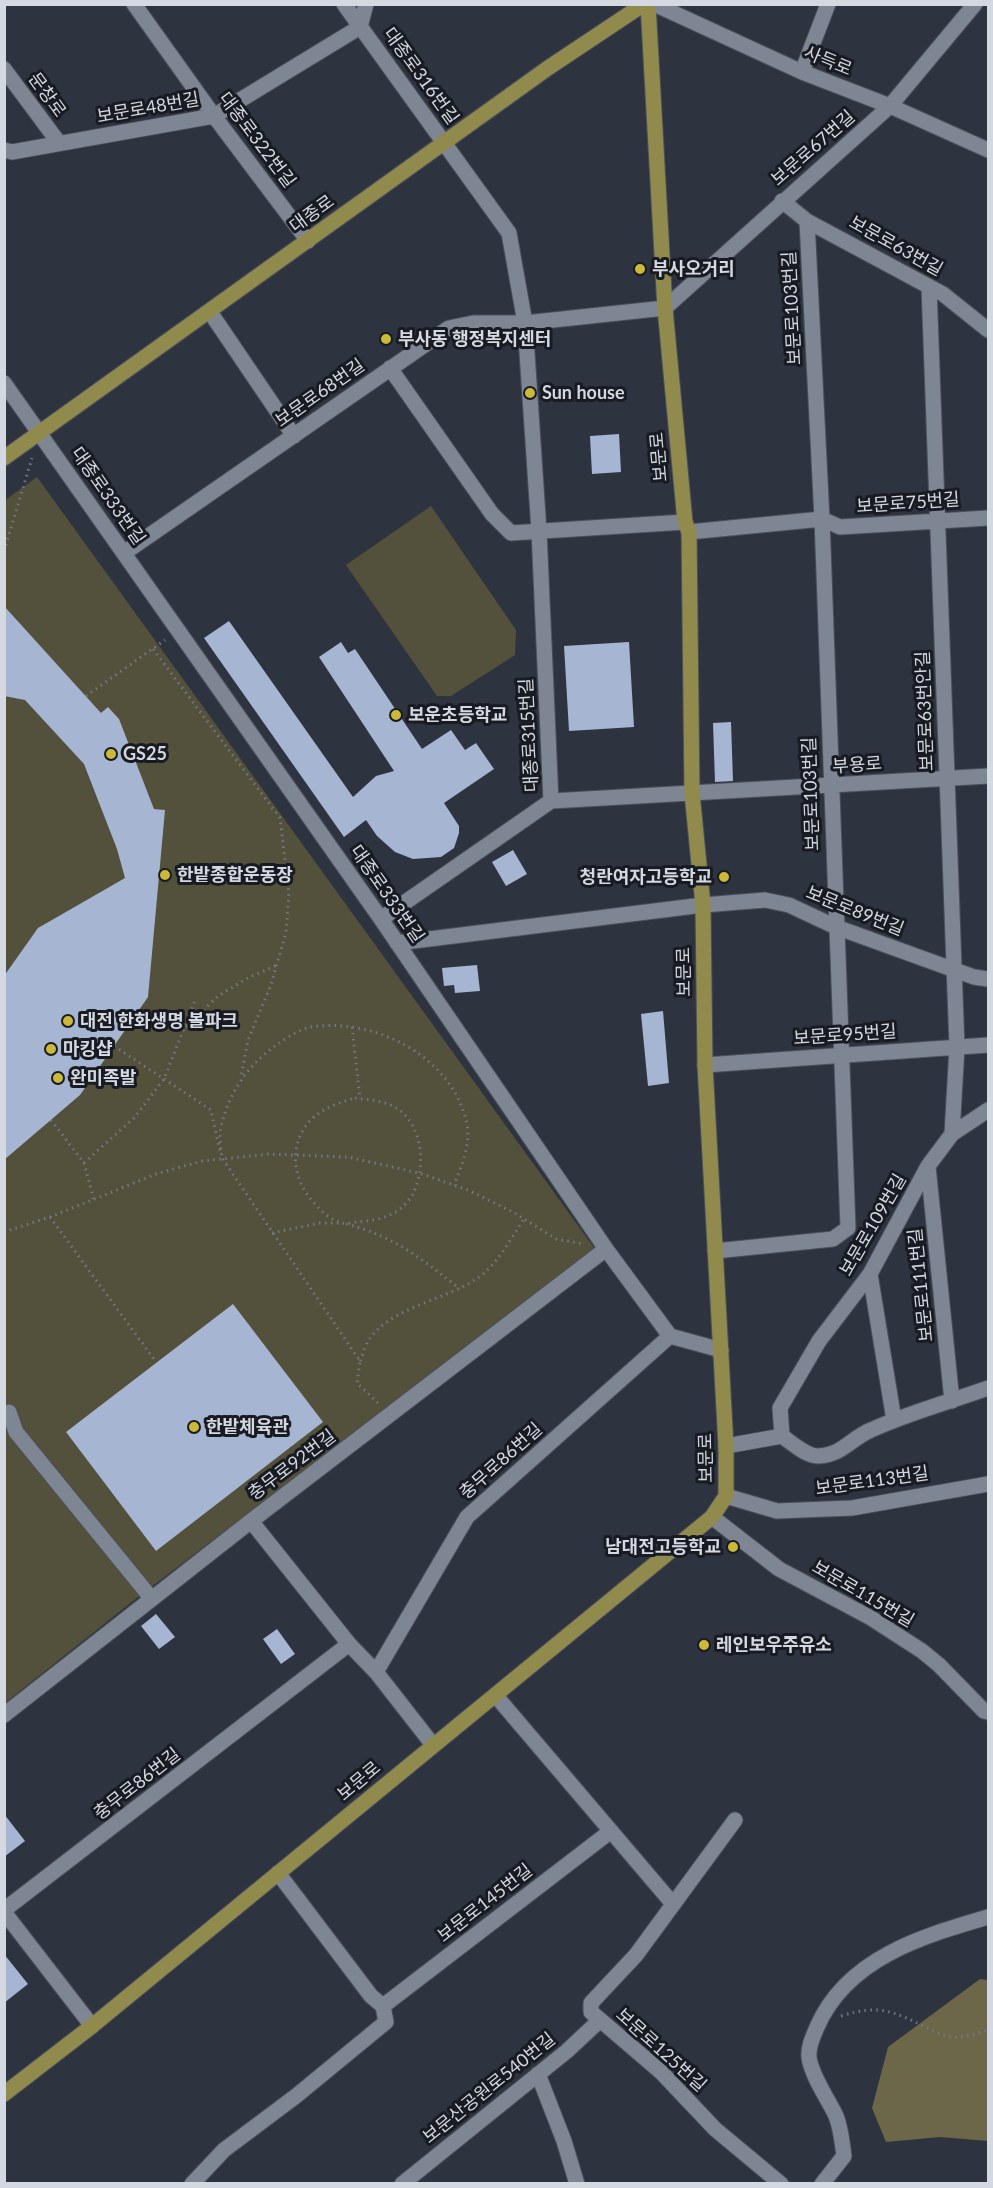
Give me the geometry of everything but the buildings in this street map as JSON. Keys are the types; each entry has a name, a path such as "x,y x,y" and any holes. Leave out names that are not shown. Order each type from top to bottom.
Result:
{"main road":[{"name":"대종로","path":"4,458 548,68 646,4"},
{"name":"보문로","path":"4,2094 92,2026 433,1745 496,1696 712,1517 726,1496 726,1446 705,1065 703,905 692,793 687,527 665,308 646,4"}],"street":[{"name":"대종로322번길","path":"134,4 308,241"},
{"name":"대종로316번길","path":"344,4 445,142"},
{"path":"360,27 366,4"},
{"name":"사득로","path":"654,4 802,72 890,106 988,150"},
{"path":"802,72 828,4"},
{"name":"보문로67번길","path":"665,308 890,106 975,4"},
{"name":"보문로48번길","path":"4,150 12,152 214,116 360,27"},
{"name":"문창로","path":"4,69 59,143"},
{"name":"대종로315번길","path":"381,919 552,801 539,531 525,323 509,233 445,142"},
{"name":"보문로63번길","path":"782,201 807,221 943,294 988,330"},
{"name":"보문로103번길","path":"715,1251 833,1239 848,1228 822,519 807,221"},
{"name":"보문로63번안길","path":"929,287 955,970 957,1047 952,1134"},
{"name":"보문로68번길","path":"124,553 449,328 474,324 525,323 665,308"},
{"path":"210,312 294,436"},
{"path":"390,368 492,514 511,533 539,531"},
{"name":"대종로333번길","path":"4,383 381,919 606,1249 670,1336"},
{"name":"보문로75번길","path":"539,531 687,527 822,519 840,527 988,518"},
{"name":"부용로","path":"552,801 988,776"},
{"name":"보문로89번길","path":"703,905 765,900 789,905 836,927 988,980"},
{"path":"397,943 703,905"},
{"name":"보문로95번길","path":"705,1065 988,1045"},
{"name":"보문로109번길","path":"782,1436 780,1408 819,1341 870,1274 928,1166 952,1134 988,1110"},
{"name":"보문로111번길","path":"928,1166 952,1401"},
{"name":"충무로92번길","path":"4,1715 251,1521 606,1249"},
{"path":"870,1274 894,1420"},
{"path":"670,1336 721,1350"},
{"name":"충무로86번길","path":"376,1671 466,1518 670,1336"},
{"path":"726,1446 782,1436 798,1448 816,1456 843,1450 868,1431 894,1420 988,1388"},
{"path":"9,1412 16,1432 152,1599"},
{"name":"보문로113번길","path":"726,1496 777,1511 852,1508 988,1484"},
{"name":"보문로115번길","path":"712,1517 779,1569 871,1618 921,1651 939,1665 984,1711 988,1712"},
{"path":"251,1521 349,1644 376,1671 433,1745"},
{"name":"충무로86번길","path":"4,1911 349,1644"},
{"path":"496,1696 673,1905"},
{"name":"보문로125번길","path":"735,1820 636,1955 591,2003 591,2012 661,2072 716,2129 781,2184"},
{"name":"보문로145번길","path":"383,2006 611,1831"},
{"path":"192,2184 224,2150 296,2096 386,2022 383,2006 371,1996 278,1873"},
{"path":"4,1911 92,2026"},
{"path":"822,2184 844,2156 837,2118 809,2059 809,2046 832,2000 851,1981 884,1955 945,1930 988,1917"},
{"name":"보문산공원로540번길","path":"402,2184 567,2051 599,2021"},
{"path":"538,2074 564,2141 577,2184"}],"path":[{"path":"4,551 39,433"},
{"path":"86,696 178,631"},
{"path":"153,649 280,818 289,894 286,932 271,985 248,1040 240,1079 221,1128 222,1158"},
{"path":"185,1028 218,996 246,979 277,965"},
{"path":"84,1163 134,1118 164,1079 196,998"},
{"path":"240,1079 259,1057 288,1036 309,1027 347,1025 375,1032 410,1048 431,1063 453,1089 467,1125 465,1155 454,1185"},
{"path":"352,1027 360,1099"},
{"path":"114,1046 211,1110 222,1158 360,1361"},
{"path":"273,1233 320,1222 342,1223 376,1221 398,1211 411,1197 419,1173 421,1156 416,1128 401,1111 381,1101 360,1099 337,1103 315,1116 303,1130 294,1155 297,1173 308,1196 322,1212 342,1223 370,1230 409,1249 460,1289"},
{"path":"51,1120 84,1163 94,1200"},
{"path":"4,1232 50,1217 156,1174 202,1161 269,1154 348,1156 419,1173 468,1190 524,1219 556,1239 606,1249"},
{"path":"50,1217 156,1362"},
{"path":"391,1414 357,1383 360,1361 368,1342 384,1326 408,1309 460,1289 483,1274 496,1260 524,1219"},
{"path":"818,2025 844,2015 883,2009 951,2037 988,2030"}],"shaded area":[{"name":"한밭종합운동장","path":"37,477 595,1249 133,1601 5,1703 4,501"},
{"path":"431,506 516,630 515,655 451,696 437,696 346,565"},
{"path":"980,1979 988,1980 988,2141 940,2137 886,2142 872,2108 888,2047"}],"place":[{"name":"부사오거리","path":"640,269"},
{"name":"부사동 행정복지센터","path":"386,339"},
{"name":"Sun house","path":"530,393"},
{"name":"보운초등학교","path":"396,715"},
{"name":"GS25","path":"111,754"},
{"name":"한밭종합운동장","path":"165,875"},
{"name":"청란여자고등학교","path":"724,877"},
{"name":"대전 한화생명 볼파크","path":"68,1021"},
{"name":"마킹샵","path":"51,1049"},
{"name":"완미족발","path":"58,1078"},
{"name":"한밭체육관","path":"194,1427"},
{"name":"남대전고등학교","path":"733,1547"},
{"name":"레인보우주유소","path":"704,1645"}]}
